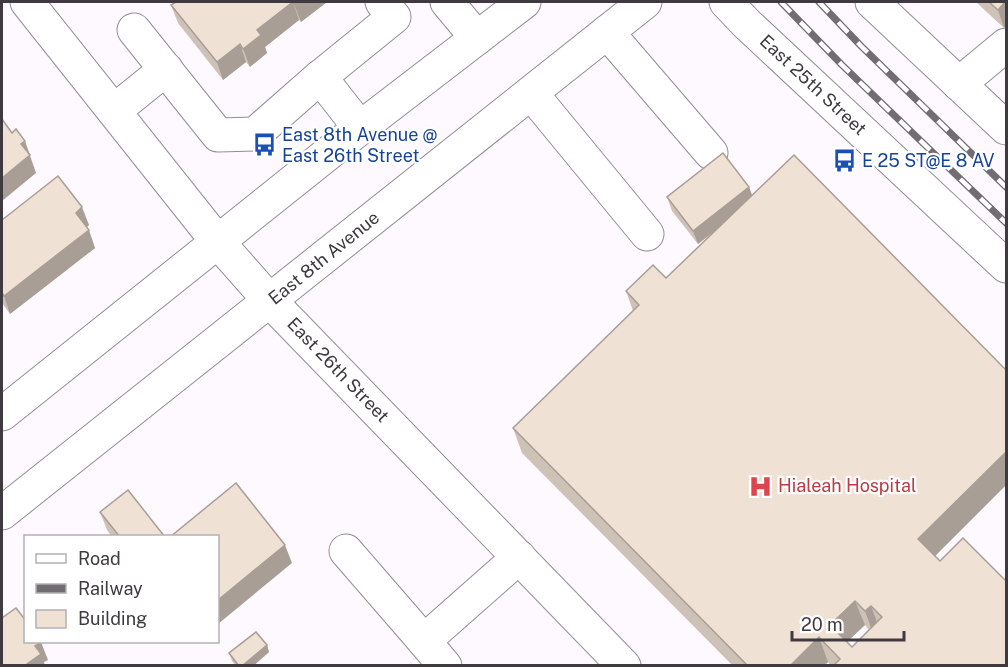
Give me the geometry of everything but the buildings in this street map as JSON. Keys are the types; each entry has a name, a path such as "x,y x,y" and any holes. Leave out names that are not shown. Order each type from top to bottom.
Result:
{"main road":[{"name":"East 26th Street","path":"27,2 217,241 270,301 624,666"},
{"path":"134,30 218,135 255,134 394,17 382,2"},
{"path":"447,2 477,38"},
{"path":"2,414 360,128 524,2"},
{"name":"East 8th Avenue","path":"2,513 645,2"},
{"name":"East 25th Street","path":"726,2 1006,266"},
{"path":"872,2 1006,128"},
{"path":"607,32 711,153"},
{"path":"959,84 1006,45"},
{"path":"114,111 166,69"},
{"path":"320,77 360,128"},
{"path":"531,93 647,234"},
{"path":"346,551 445,666"},
{"path":"424,641 519,557"}],"railway":[{"path":"781,2 842,65 1006,223"},
{"path":"819,2 1006,187"}],"place":[{"name":"East 8th Avenue @ East 26th Street","path":"264,145"},
{"name":"E 25 ST@E 8 AV","path":"844,161"},
{"name":"Hialeah Hospital","path":"760,486"}]}
